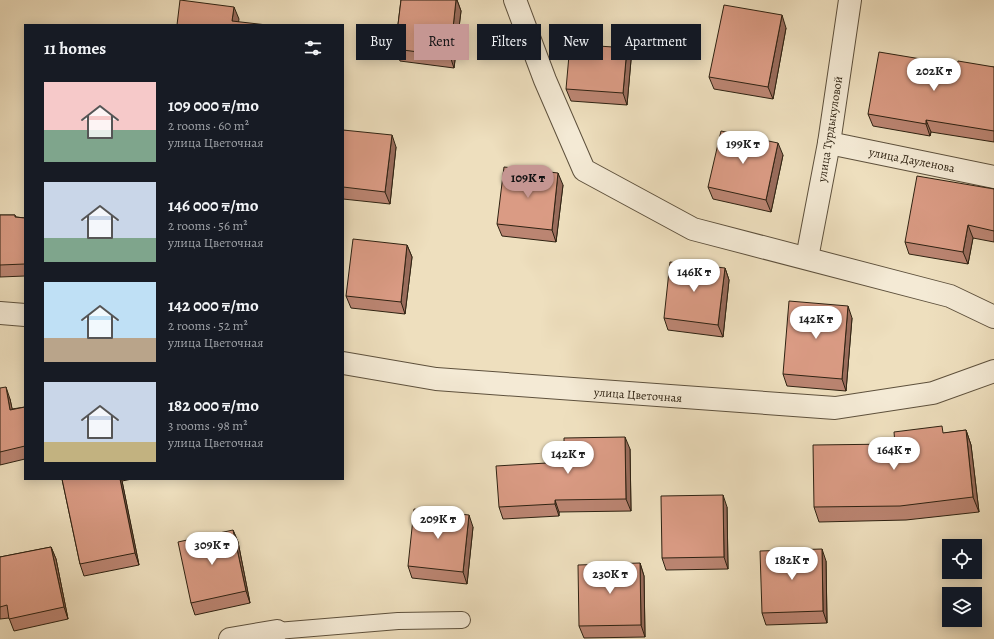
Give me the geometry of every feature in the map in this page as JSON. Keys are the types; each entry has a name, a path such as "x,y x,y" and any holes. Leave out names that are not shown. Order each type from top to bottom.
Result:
{"street":[{"path":"515,0 545,80 584,170 693,229 950,296 994,317"},
{"name":"улица Турдыкуловой","path":"807,258 829,144 850,0"},
{"name":"улица Дауленова","path":"829,144 994,176"},
{"path":"0,313 24,315"},
{"name":"улица Цветочная","path":"344,363 436,380 835,408 933,393 994,371"},
{"path":"230,639 273,635"}],"lane":[{"path":"273,635 398,621 462,620"}],"building":[{"path":"180,0 234,7 232,21 258,24 177,24"},
{"path":"401,0 456,0 453,24 414,24 414,51 406,50 406,24 398,24"},
{"path":"724,5 782,15 768,87 709,77"},
{"path":"603,46 611,47 611,60 626,60 623,93 566,89 569,60 603,60"},
{"path":"879,52 957,65 958,61 994,67 994,131 926,120 926,124 868,114"},
{"path":"344,130 392,135 385,192 344,187"},
{"path":"721,131 778,143 766,200 708,187"},
{"path":"504,167 558,173 552,230 497,224"},
{"path":"917,176 994,189 994,231 968,225 963,252 905,242"},
{"path":"0,215 15,215 15,217 24,218 24,264 0,265"},
{"path":"353,239 407,245 401,302 346,296"},
{"path":"670,262 725,268 718,325 664,318"},
{"path":"789,301 848,306 842,379 783,374"},
{"path":"6,387 10,410 24,407 24,446 0,452 0,388"},
{"path":"942,426 943,433 966,430 973,497 900,506 814,507 813,445 895,444 894,432"},
{"path":"625,437 626,499 555,500 555,504 499,507 496,466 564,462 564,438"},
{"path":"62,480 120,480 135,553 80,564"},
{"path":"723,495 724,557 662,558 661,496"},
{"path":"414,509 469,515 463,572 408,566"},
{"path":"233,530 246,591 191,603 178,542"},
{"path":"51,547 64,607 9,619 7,605 0,607 0,557"},
{"path":"822,549 823,611 762,613 760,551"},
{"path":"640,563 641,625 579,626 578,565"}]}
